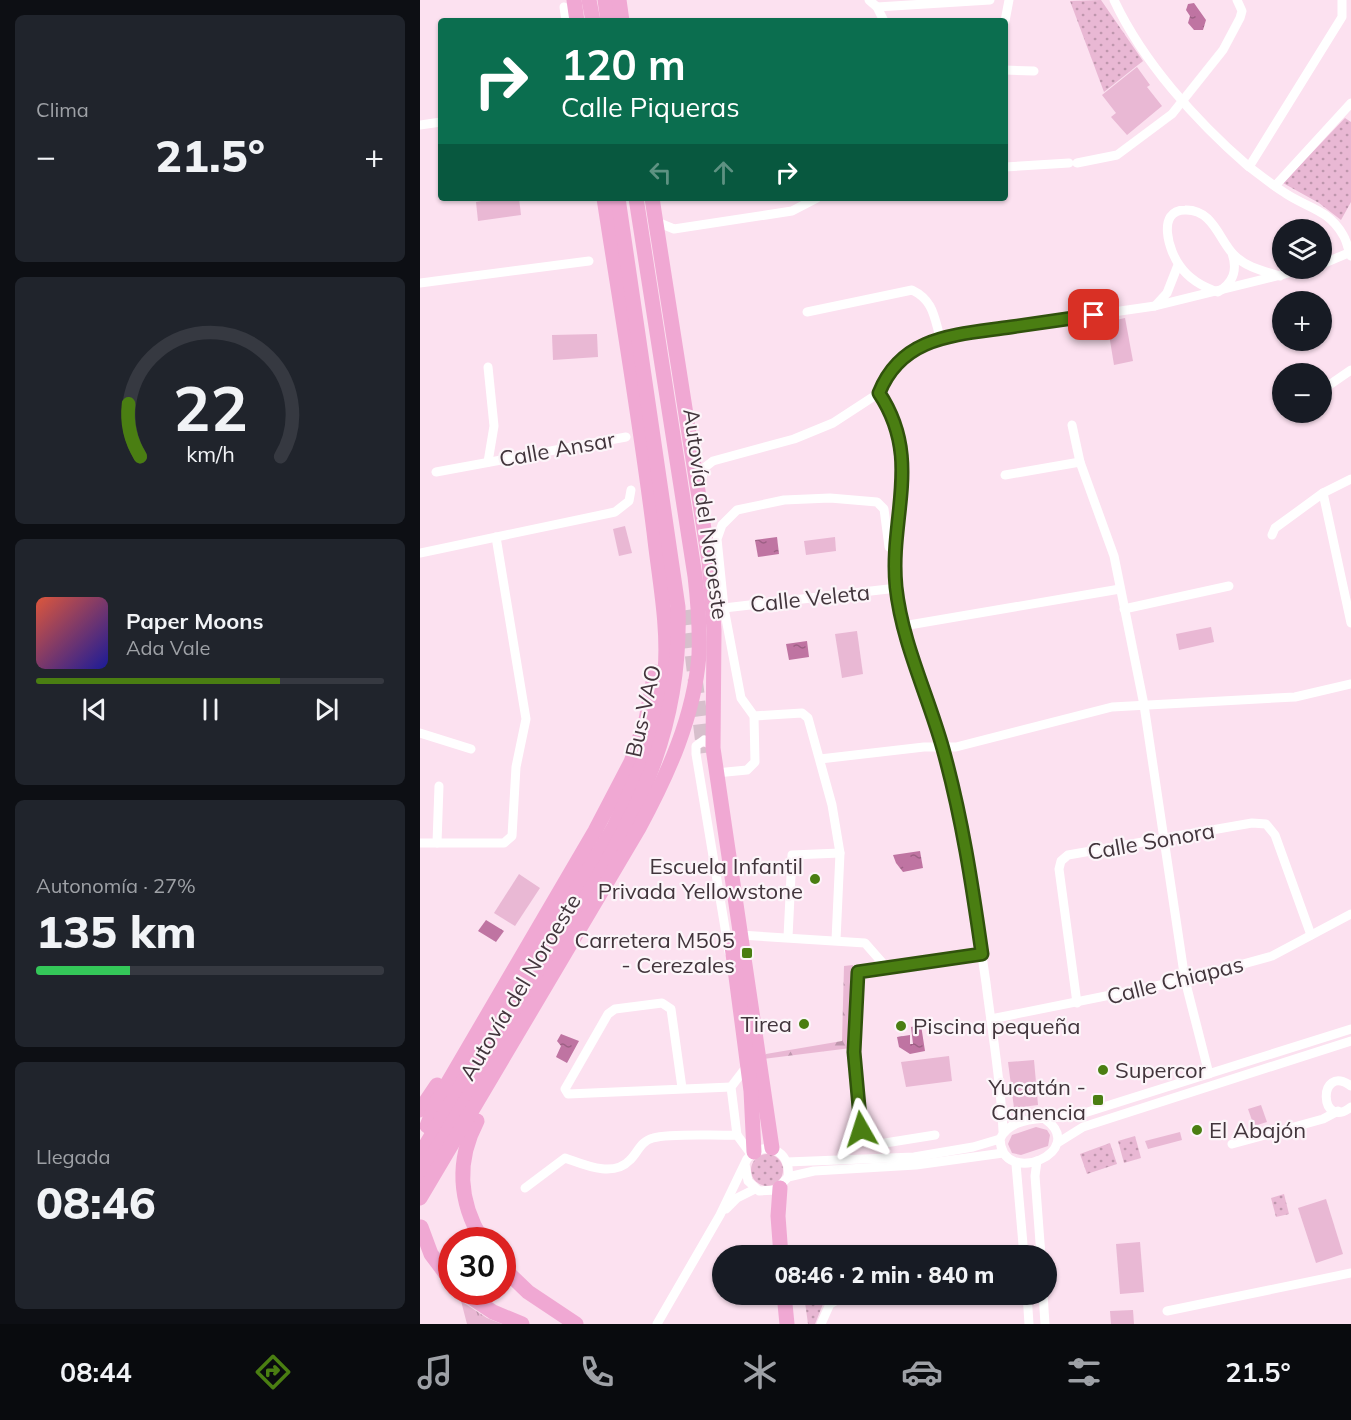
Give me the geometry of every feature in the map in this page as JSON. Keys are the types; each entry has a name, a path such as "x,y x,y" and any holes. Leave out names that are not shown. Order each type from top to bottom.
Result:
{"highway":[{"path":"589,0 592,18"},
{"path":"605,0 608,18"},
{"path":"619,0 622,18"},
{"name":"Autovía del Noroeste","path":"420,1155 618,818 640,770 656,724 665,673 666,636 646,473 604,201"},
{"name":"Bus-VAO","path":"420,1176 623,833 654,769 673,702 678,665 678,607 620,201"},
{"path":"621,201 684,576 687,610"},
{"name":"Autovía del Noroeste","path":"420,1198 639,828 662,784 684,729 693,694 699,626 691,539 636,201"},
{"path":"653,201 692,445 714,615 708,750 735,977 748,1065 750,1157"},
{"path":"474,1227 464,1197 462,1168 467,1140 656,816 685,750 703,689 708,642 705,585 700,545 671,421"},
{"path":"427,1126 436,1103 594,831 631,762 646,720 658,645 666,636"},
{"path":"708,750 716,773 772,1148"},
{"path":"729,923 748,991"},
{"path":"420,1110 480,1027"},
{"path":"780,1245 778,1216 784,1182"},
{"path":"421,1227 431,1254 438,1263"},
{"path":"516,1280 528,1292 576,1324"},
{"path":"482,1305 522,1324"},
{"path":"785,1305 787,1324"}],"street":[{"path":"869,0 878,7 883,18"},
{"path":"878,7 990,0"},
{"path":"1006,18 1009,0"},
{"path":"1114,0 1123,19 1183,104 1250,167 1297,201 1315,207 1343,235 1351,254 1332,261"},
{"path":"1008,167 1073,163 1117,154 1173,114 1183,104 1222,50 1240,18 1242,11 1238,0"},
{"path":"1342,0 1342,16"},
{"path":"1250,167 1342,16 1351,5"},
{"path":"1008,70 1034,71"},
{"path":"1275,186 1351,103"},
{"path":"420,125 438,122"},
{"path":"657,222 674,229 792,211 811,201"},
{"path":"1187,209 1215,224 1232,253 1235,262 1234,276 1228,286 1218,292 1202,286 1178,265 1167,230 1170,217 1178,211 1187,209"},
{"path":"660,244 674,229"},
{"path":"1232,253 1257,270 1272,274"},
{"path":"420,283 589,261"},
{"path":"1155,306 1167,293 1178,265"},
{"path":"692,445 698,456 712,461 794,439 833,423 879,393 893,367 911,351 940,337 1155,306 1275,279"},
{"path":"807,312 912,290 923,295 931,304 940,337"},
{"name":"Calle Ansar","path":"488,367 494,426 488,462"},
{"path":"1332,383 1351,370"},
{"path":"879,393 896,429 902,455 904,478 895,549 897,588 903,626 942,747 965,837 991,1019 1002,1153"},
{"path":"1072,425 1080,462 1114,556 1143,705 1185,980 1209,1074"},
{"name":"Calle Ansar","path":"436,472 626,437"},
{"path":"700,500 701,474 712,461"},
{"path":"1005,475 1080,462"},
{"path":"1272,535 1275,528 1323,494 1351,479"},
{"path":"420,554 615,512 629,501 631,490"},
{"path":"1323,494 1351,623"},
{"path":"716,773 751,768 755,762 754,716 741,698 724,608 717,540 728,517 749,506 830,498 877,502 884,509 889,547 895,549"},
{"path":"420,843 504,843 512,836 516,767 526,719 496,537"},
{"path":"1124,609 1229,586"},
{"name":"Calle Veleta","path":"724,608 897,588"},
{"path":"903,626 1120,588"},
{"path":"820,759 956,747 1112,708 1295,697 1351,684"},
{"path":"754,716 802,713 808,718 832,805 840,853 836,940"},
{"path":"420,733 471,749"},
{"path":"708,750 704,740 696,746 725,937 735,977"},
{"path":"438,843 439,786"},
{"name":"Calle Sonora","path":"1077,1004 1060,861 1068,855 1252,824 1266,824 1275,835 1311,935"},
{"path":"788,937 792,855 840,853"},
{"name":"Calle Chiapas","path":"991,1019 1077,1004 1185,980 1272,956 1351,914"},
{"path":"740,935 865,943 886,968"},
{"path":"935,1135 879,1144 865,1137 861,1129 854,1052 858,972 982,954"},
{"path":"682,1088 671,1009 662,1003 615,1010 608,1014 565,1089 568,1094 730,1088"},
{"path":"787,1162 914,1157 973,1147 1001,1135 1016,1124 1078,1115 1351,1029"},
{"path":"748,1065 730,1088 736,1135 750,1157 745,1176 755,1189 767,1192 784,1182 814,1170 916,1165 1002,1153 1016,1164 1038,1161 1053,1152 1059,1142 1083,1127 1351,1041"},
{"path":"1323,1119 1328,1105 1326,1092 1330,1084 1339,1081 1351,1086"},
{"path":"1328,1105 1351,1118"},
{"path":"1232,1144 1323,1119 1351,1107"},
{"path":"1045,1119 1058,1133 1059,1142"},
{"path":"525,1188 565,1158 593,1169 616,1168 630,1161 641,1144 654,1138 736,1135"},
{"path":"657,1324 720,1215 750,1157 772,1148 784,1156 787,1162 784,1182"},
{"path":"1038,1161 1035,1176 1040,1245"},
{"path":"1016,1164 1023,1245"},
{"path":"720,1215 737,1198 755,1189"},
{"path":"1167,1311 1351,1273"},
{"path":"821,1324 830,1305"},
{"path":"1028,1305 1029,1324"},
{"path":"1044,1305 1045,1324"}],"green space":[{"path":"1101,0 1143,61 1104,92 1070,1"},
{"path":"1137,67 1150,85 1147,87 1162,106 1127,135 1111,117 1116,113 1102,95"},
{"path":"1345,118 1351,122 1351,202 1341,220 1319,203 1283,183"},
{"path":"519,201 521,215 478,221 476,202"},
{"path":"1125,318 1133,361 1114,365 1107,322"},
{"path":"597,334 598,357 553,360 552,335"},
{"path":"625,526 632,553 619,556 613,529"},
{"path":"835,537 836,551 806,555 804,541"},
{"path":"1211,627 1214,642 1179,650 1176,634"},
{"path":"857,631 863,674 842,678 835,634"},
{"path":"519,874 540,888 515,926 494,913"},
{"path":"853,965 851,1048 763,1059 766,1054 842,1041 844,966"},
{"path":"949,1056 952,1081 906,1087 901,1062"},
{"path":"1034,1060 1038,1105 1014,1108 1008,1062"},
{"path":"1261,1105 1267,1122 1254,1126 1248,1109"},
{"path":"1036,1127 1047,1130 1050,1135 1048,1146 1021,1155 1012,1153 1008,1144 1012,1135"},
{"path":"1180,1132 1182,1140 1148,1149 1145,1141"},
{"path":"1135,1136 1141,1158 1124,1163 1118,1141"},
{"path":"1110,1143 1117,1164 1087,1174 1080,1154"},
{"path":"767,1154 778,1159 783,1170 778,1181 767,1186 756,1181 751,1170 756,1159"},
{"path":"1284,1194 1289,1214 1276,1217 1271,1198"},
{"path":"1326,1199 1343,1254 1316,1263 1298,1208"},
{"path":"1140,1242 1144,1292 1120,1294 1116,1244"},
{"path":"462,1305 467,1305 487,1318 502,1324 467,1324"},
{"path":"805,1305 823,1305 815,1324 808,1324"},
{"path":"1133,1310 1134,1324 1111,1324 1110,1311"}],"water":[{"path":"1194,3 1206,20 1203,30 1194,30 1188,23 1190,16 1186,10 1188,4"},
{"path":"777,537 779,554 758,557 755,540"},
{"path":"807,641 809,657 789,660 786,644"},
{"path":"920,851 923,868 903,872 893,855"},
{"path":"486,920 504,931 496,942 478,931"},
{"path":"921,1025 925,1051 910,1054 899,1047 897,1037 910,1035 910,1044 913,1044 911,1027"},
{"path":"561,1034 579,1041 567,1063 556,1057 561,1046 557,1041"}],"tunnel":[{"path":"687,610 704,753"}],"place":[{"name":"Escuela Infantil Privada Yellowstone","path":"815,879"},
{"name":"Carretera M505 - Cerezales","path":"747,953"},
{"name":"Tirea","path":"804,1024"},
{"name":"Piscina pequeña","path":"901,1026"},
{"name":"Supercor","path":"1103,1070"},
{"name":"Yucatán - Canencia","path":"1098,1100"},
{"name":"El Abajón","path":"1197,1130"}],"route":[{"path":"861,1129 854,1052 858,972 982,954 965,837 942,747 903,626 897,588 895,549 904,478 902,455 896,429 887,405 879,393 893,367 911,351 940,337 1094,315"}]}
